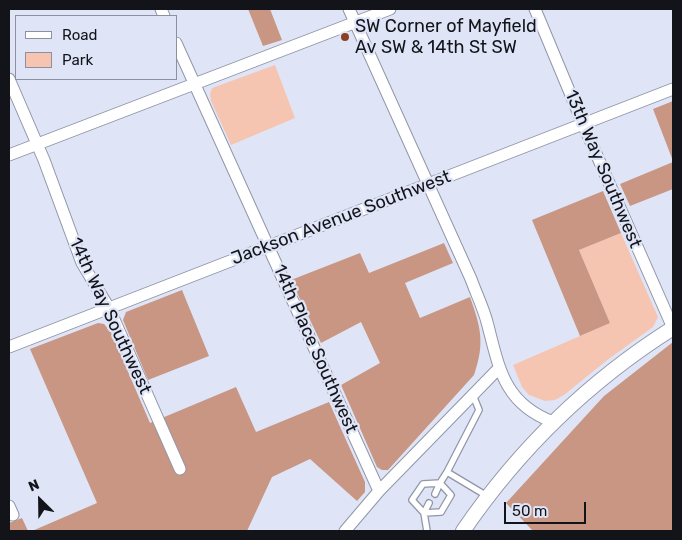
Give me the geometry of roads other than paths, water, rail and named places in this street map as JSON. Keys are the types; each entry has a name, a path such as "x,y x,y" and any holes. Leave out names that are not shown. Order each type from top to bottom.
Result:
{"street":[{"path":"349,9 483,309 499,368 509,387 527,408 553,422"},
{"path":"9,156 390,9"},
{"name":"13th Way Southwest","path":"535,9 583,124 673,328"},
{"name":"14th Place Southwest","path":"178,47 379,492"},
{"name":"14th Way Southwest","path":"9,79 37,144 82,263 109,308 180,469"},
{"name":"Jackson Avenue Southwest","path":"9,347 673,89"},
{"path":"463,531 487,496 553,422 615,368 673,328"},
{"path":"345,531 379,492 499,368"}],"lane":[{"path":"435,494 479,410 473,394"},
{"path":"447,472 487,496"},
{"path":"424,513 441,512 451,495 440,483"},
{"path":"427,531 424,513 412,500 423,484 440,483"},
{"path":"424,513 429,503"}],"place":[{"name":"SW Corner of Mayfield Av SW & 14th St SW","path":"345,37"}]}
